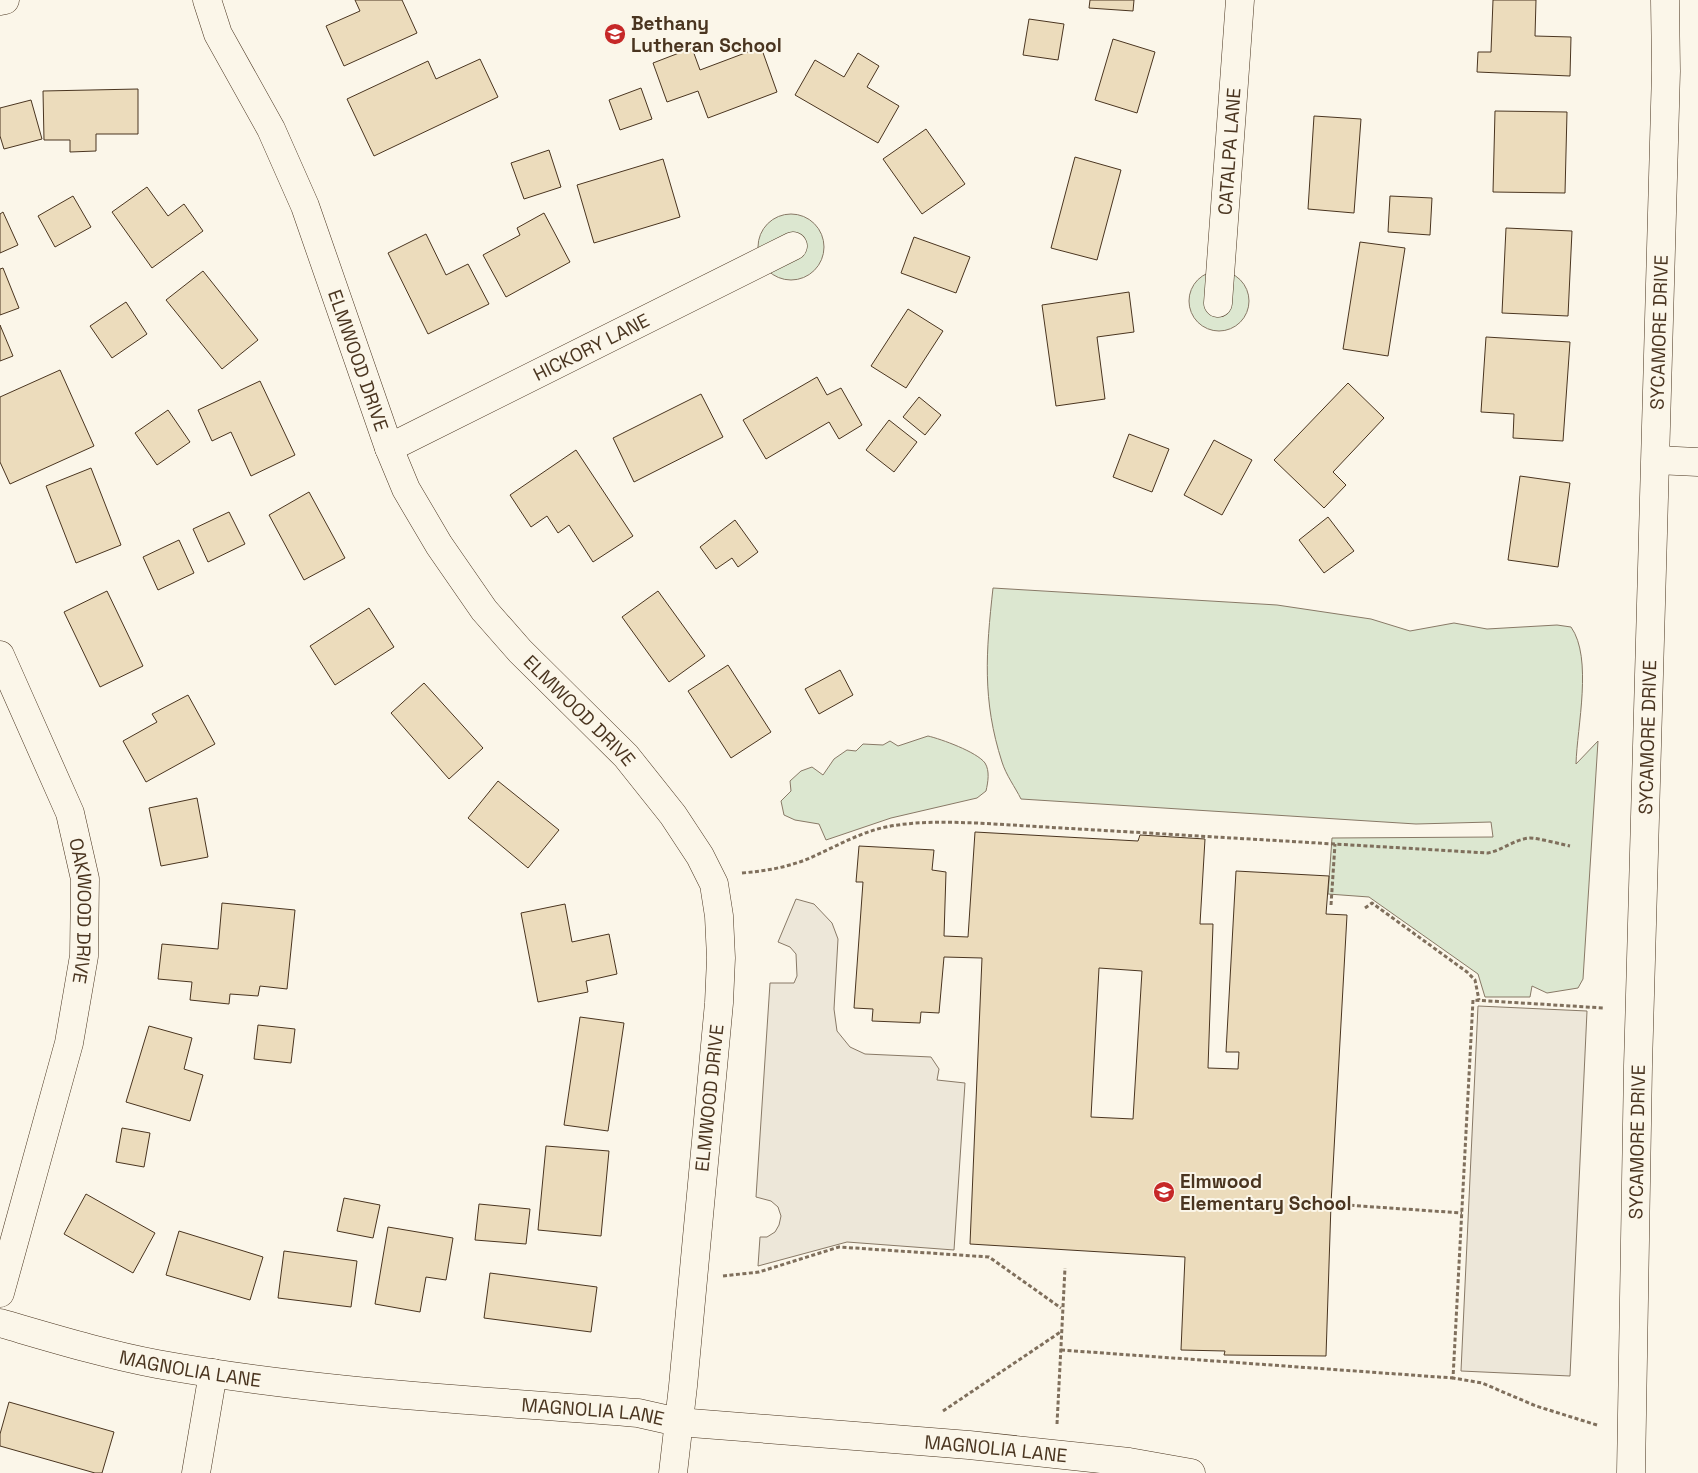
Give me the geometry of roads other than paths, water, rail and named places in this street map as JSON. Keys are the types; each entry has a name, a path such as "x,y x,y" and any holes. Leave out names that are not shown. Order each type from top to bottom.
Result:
{"street":[{"path":"0,0 5,0"},
{"name":"ELMWOOD DRIVE","path":"208,0 218,34 271,129 305,206 389,448 406,489 439,545 484,610 520,651 626,756 673,815 700,856 714,884 719,916 721,958 718,1003 673,1473"},
{"name":"CATALPA LANE","path":"1218,303 1240,0"},
{"name":"SYCAMORE DRIVE","path":"1631,1473 1638,1066 1666,71 1665,0"},
{"name":"HICKORY LANE","path":"389,448 793,246"},
{"path":"1656,460 1698,462"},
{"name":"OAKWOOD DRIVE","path":"0,655 70,814 85,880 84,956 69,1043 0,1293"},
{"name":"MAGNOLIA LANE","path":"0,1323 79,1346 155,1364 307,1386 638,1414 678,1422 969,1445 1128,1467 1191,1473"},
{"path":"196,1473 213,1373"}],"place":[{"name":"Bethany Lutheran School","path":"615,34"},
{"name":"Elmwood Elementary School","path":"1164,1192"}]}
